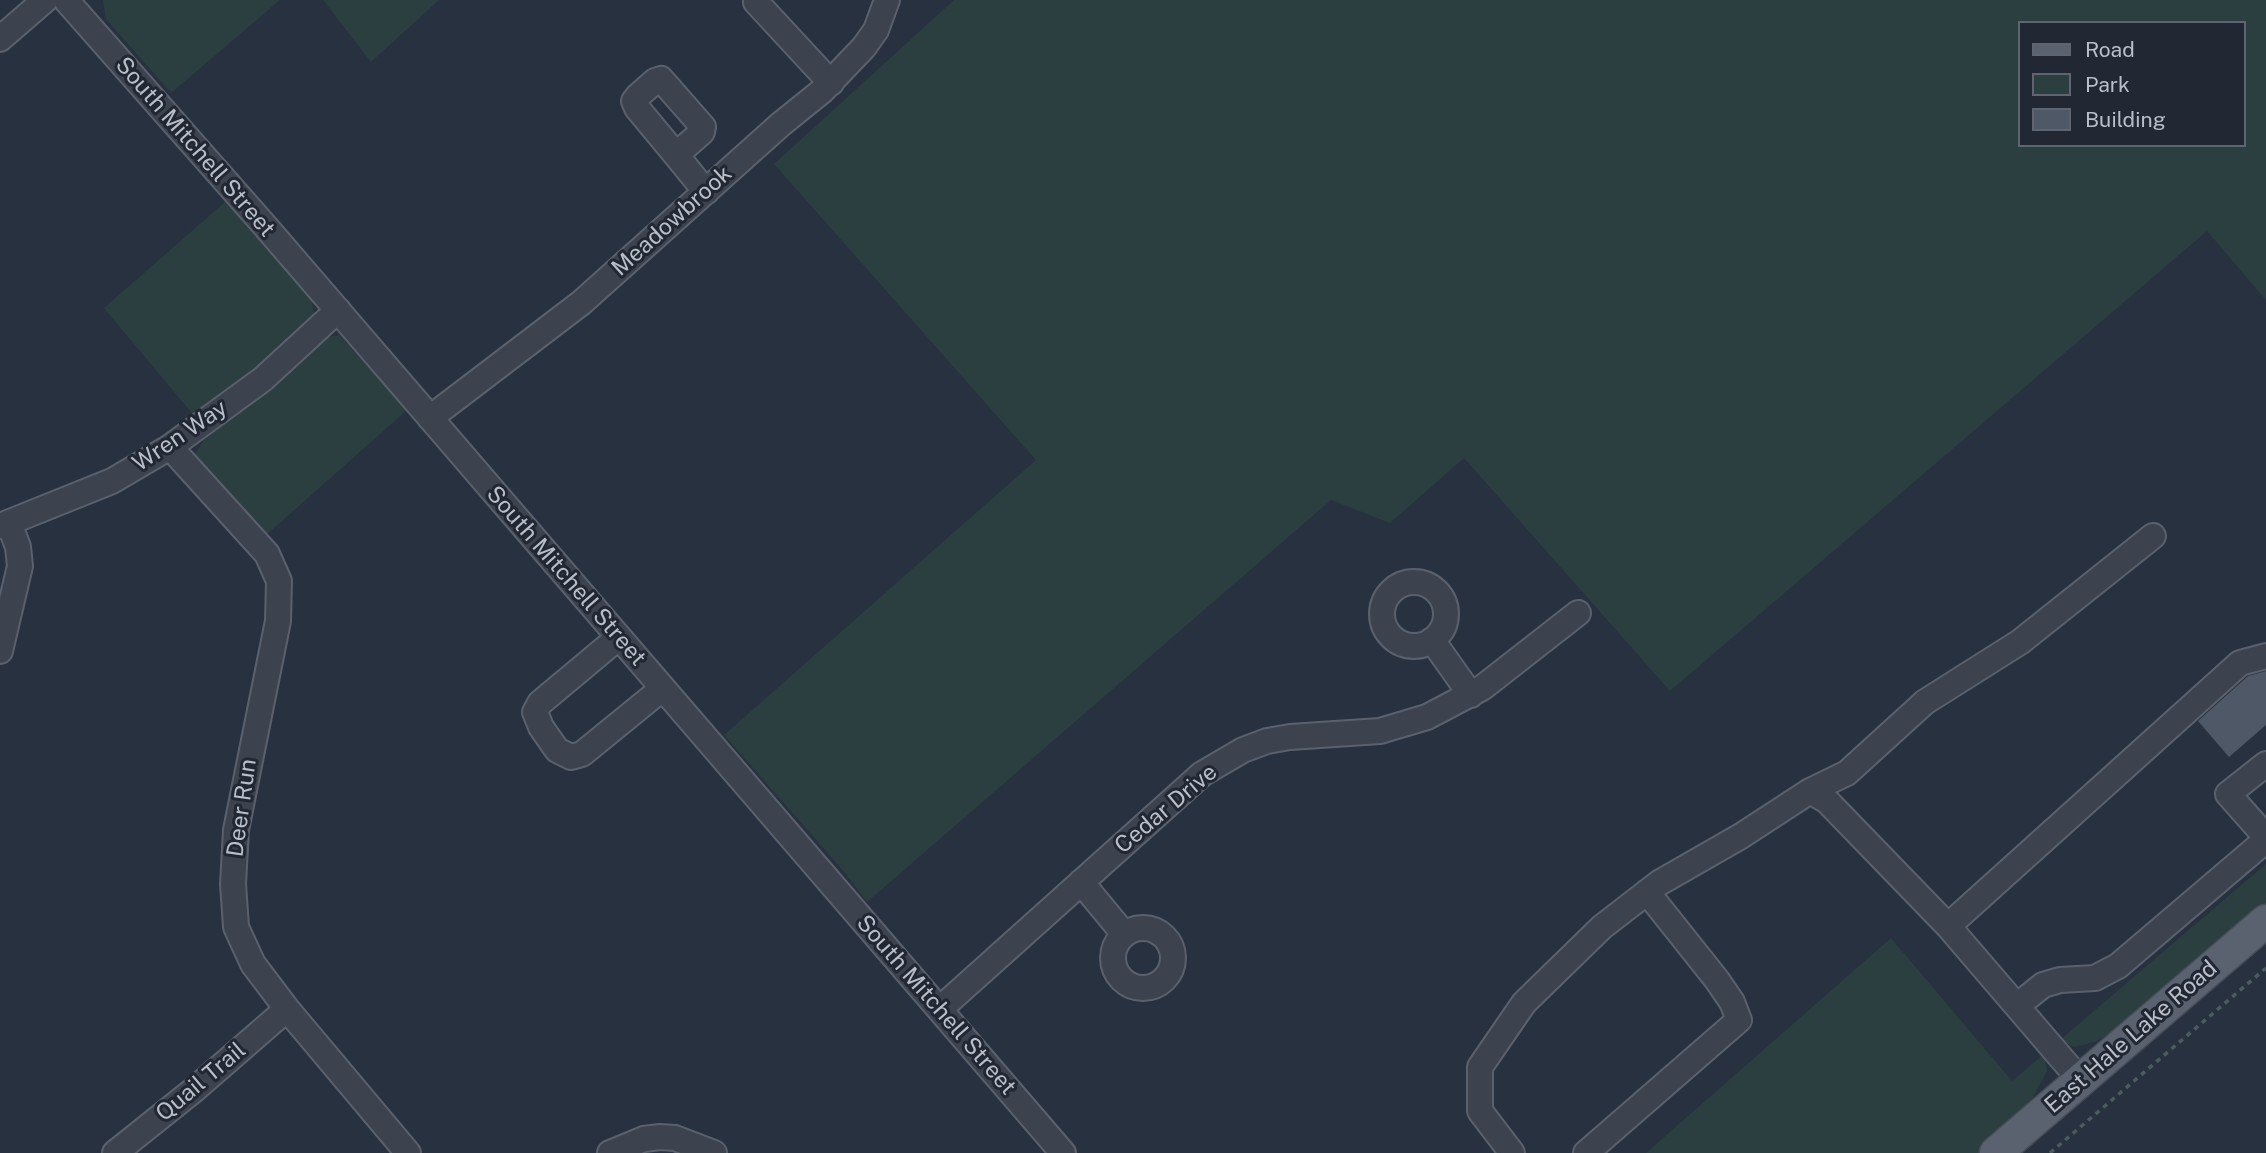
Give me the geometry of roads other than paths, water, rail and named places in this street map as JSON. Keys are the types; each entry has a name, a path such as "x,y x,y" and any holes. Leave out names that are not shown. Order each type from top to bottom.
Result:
{"main road":[{"name":"East Hale Lake Road","path":"1996,1153 2266,921"}],"street":[{"path":"0,39 46,0"},
{"name":"South Mitchell Street","path":"66,0 338,310 1063,1153"},
{"name":"Meadowbrook","path":"430,418 581,303 781,124 831,83 876,30 887,0"},
{"path":"756,2 831,83"},
{"path":"676,155 706,191"},
{"name":"Wren Way","path":"4,524 112,481 170,447 263,379 338,310"},
{"name":"Deer Run","path":"170,447 267,554 279,581 278,621 236,830 233,884 236,927 253,964 287,1009 408,1153"},
{"path":"0,651 20,566 18,547 4,524"},
{"path":"1512,1153 1480,1111 1480,1068 1524,1003 1602,927 1647,892 1810,791 1847,774 1925,702 2020,642 2153,536"},
{"name":"Cedar Drive","path":"940,1009 1202,774 1243,750 1267,741 1380,731 1427,717 1471,695 1578,613"},
{"path":"618,637 540,703 535,712 541,727 557,750 571,757 582,754 663,688"},
{"path":"1432,640 1471,695"},
{"path":"1948,926 2240,663 2266,656"},
{"path":"2018,1005 2043,985 2060,980 2095,978 2118,966 2266,838 2228,794 2266,764"},
{"path":"1810,791 1827,801 1948,926 2081,1081"},
{"path":"1081,882 1124,934"},
{"path":"1586,1153 1739,1020 1732,1002 1717,980 1647,892"},
{"name":"Quail Trail","path":"115,1153 195,1089 287,1009"},
{"path":"610,1153 644,1139 660,1137 676,1138 714,1153"}]}
